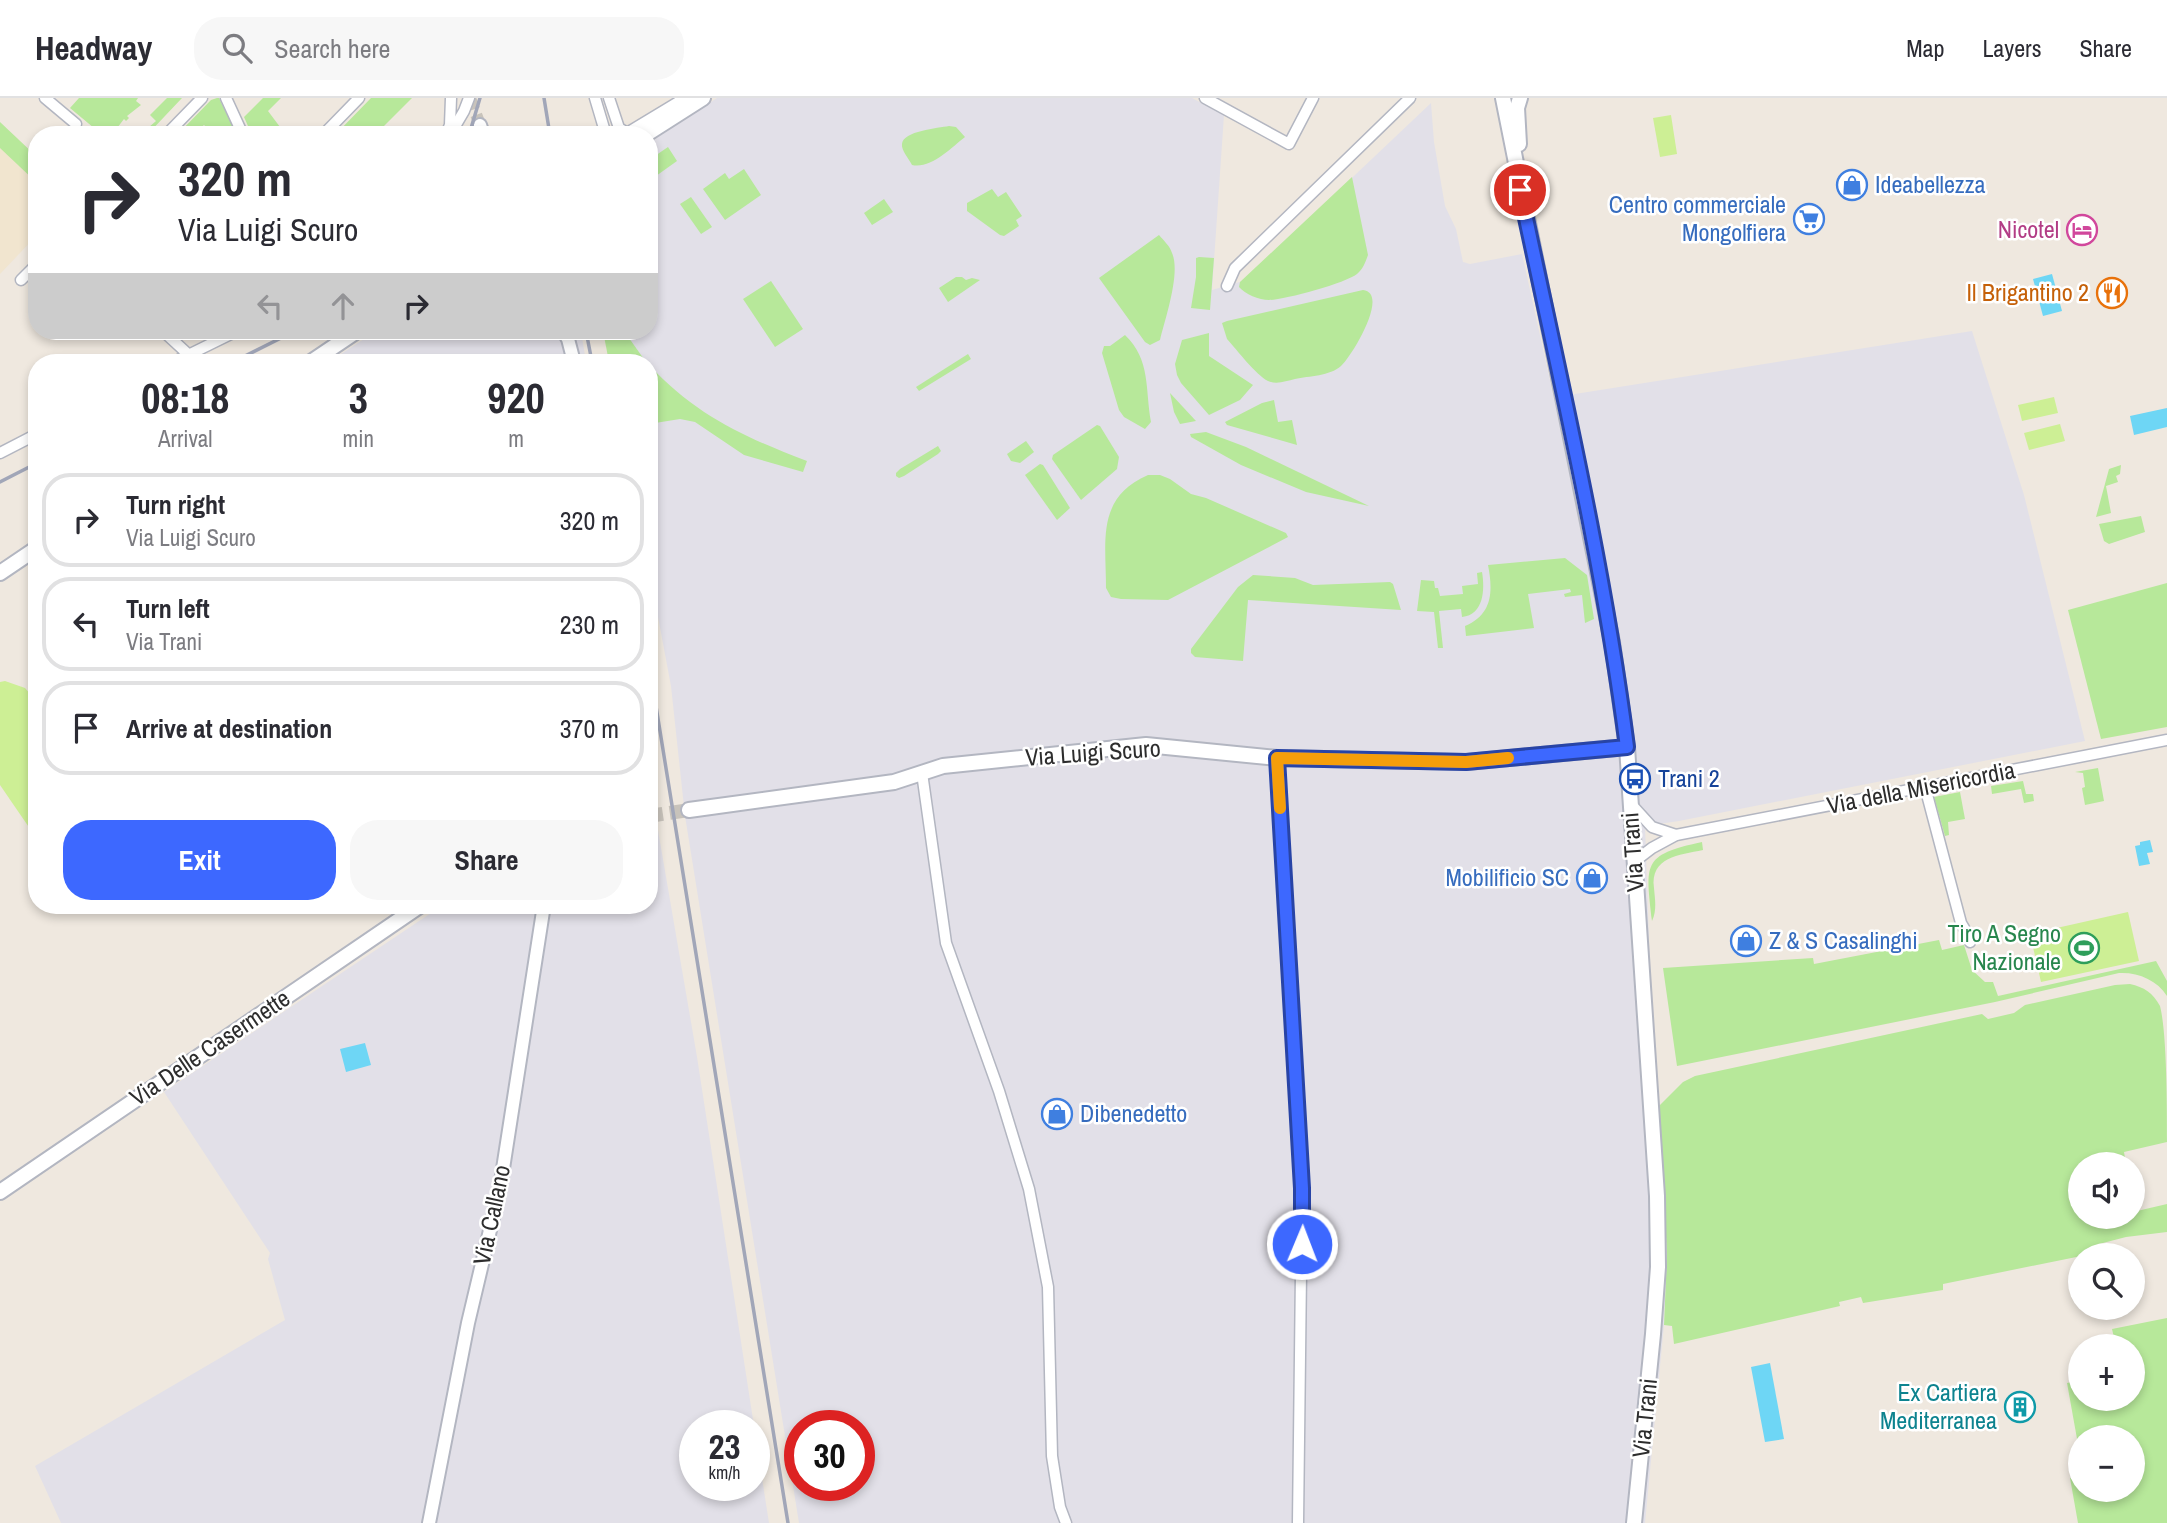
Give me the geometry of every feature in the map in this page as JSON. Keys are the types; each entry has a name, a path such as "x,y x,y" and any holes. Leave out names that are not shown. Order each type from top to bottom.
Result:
{"main road":[{"path":"658,127 703,98"},
{"name":"Via Trani","path":"1503,98 1612,642 1627,747 1657,1196 1658,1267 1634,1523"},
{"name":"Via Trani","path":"1520,98 1517,108 1520,190"},
{"path":"323,354 344,340"},
{"path":"0,573 28,554"},
{"name":"Via Luigi Scuro","path":"689,810 894,782 943,766 1146,745 1277,758 1466,762 1627,747"},
{"name":"Via Delle Casermette","path":"0,1192 408,914"}],"street":[{"path":"45,98 75,124"},
{"path":"175,126 202,98"},
{"path":"226,98 239,126"},
{"path":"332,126 359,98"},
{"path":"450,126 451,98"},
{"path":"453,126 464,111 468,98"},
{"path":"595,98 603,126"},
{"path":"608,98 618,126"},
{"path":"639,126 685,98"},
{"path":"1210,99 1289,144 1313,98"},
{"path":"1227,286 1235,268 1410,98"},
{"path":"21,280 28,273"},
{"path":"172,340 187,354"},
{"path":"190,354 219,340"},
{"path":"0,453 28,439"},
{"name":"Via della Misericordia","path":"1635,861 1676,835 2167,740"},
{"path":"1277,758 1302,1188 1298,1523"},
{"path":"922,773 946,943 999,1091 1029,1189 1046,1275 1052,1456 1060,1507 1066,1523"},
{"path":"1924,787 1961,923 1970,942"},
{"path":"1629,801 1652,827 1676,835"},
{"name":"Via Callano","path":"429,1523 468,1324 500,1188 543,914"}],"shaded area":[{"path":"717,98 1192,98 1224,115 1212,290 1243,281 1431,103 1434,142 1445,206 1456,229 1463,262 1470,264 1522,254 1553,394 1556,397 1972,331 2024,495 2085,741 1645,826 1650,969 1667,1255 1664,1325 1645,1523 799,1523 795,1501 875,1501 875,1410 784,1410 784,1430 685,816 671,686 658,617 658,354 608,354 606,340 658,340 658,137"},
{"path":"0,123 28,149 28,244 0,274"},
{"path":"362,340 582,340 585,354 341,354"},
{"path":"658,830 697,1057 752,1410 679,1410 679,1501 766,1501 769,1523 61,1523 35,1466 285,1320 268,1259 270,1253 164,1092 430,914 658,914"}],"green space":[{"path":"79,98 138,98 136,101 141,105 119,126 92,126 70,108"},
{"path":"167,98 182,98 156,126 150,126 156,121 150,115"},
{"path":"219,98 233,126 186,126 211,100"},
{"path":"263,98 281,98 268,111 279,126 248,126 244,117"},
{"path":"371,98 412,98 384,126 344,126"},
{"path":"1671,115 1677,154 1660,157 1653,118"},
{"path":"0,122 28,148 28,174 0,148"},
{"path":"956,127 965,137 933,161 912,165 903,149 904,140 922,131"},
{"path":"668,147 677,161 658,175 658,154"},
{"path":"744,169 761,195 725,220 703,189 725,173 729,179"},
{"path":"1352,177 1368,255 1359,272 1351,278 1328,286 1277,299 1257,298 1239,287 1240,282"},
{"path":"992,189 998,197 1006,192 1022,216 1016,220 1019,226 1004,236 967,211 967,203"},
{"path":"691,197 712,227 701,234 680,204"},
{"path":"884,199 893,212 872,225 864,213"},
{"path":"1159,235 1171,250 1175,272 1160,340 1150,345 1145,342 1099,278"},
{"path":"1196,258 1214,258 1210,310 1191,308"},
{"path":"956,277 980,280 948,302 939,288"},
{"path":"771,281 803,329 775,347 743,299"},
{"path":"1363,290 1370,294 1372,302 1366,325 1341,366 1325,374 1275,383 1268,381 1252,368 1227,339 1222,323 1227,321"},
{"path":"1209,333 1209,356 1253,385 1240,400 1209,415 1181,383 1175,364 1182,340"},
{"path":"1125,335 1139,354 1146,376 1151,422 1145,429 1124,417 1119,410 1102,353 1104,346 1110,346"},
{"path":"605,340 630,340 640,354 607,354"},
{"path":"968,354 971,359 919,391 916,387"},
{"path":"658,374 685,398 722,423 807,461 803,472 744,455 695,422 680,419 658,423"},
{"path":"1170,393 1196,421 1180,424"},
{"path":"2054,397 2058,413 2022,421 2018,405"},
{"path":"1274,400 1278,422 1292,420 1297,445 1227,425 1225,422 1262,403"},
{"path":"2060,424 2065,441 2029,450 2024,433"},
{"path":"1097,425 1119,457 1117,469 1081,500 1052,459 1053,455"},
{"path":"1206,432 1246,447 1369,506 1306,492 1241,465 1190,434"},
{"path":"1026,441 1034,452 1020,463 1011,461 1007,454"},
{"path":"938,446 941,451 938,454 904,476 896,476 900,469"},
{"path":"1040,464 1070,508 1057,520 1025,475"},
{"path":"2121,465 2120,474 2116,476 2118,482 2106,486 2111,513 2096,517 2109,469"},
{"path":"1148,475 1160,475 1170,479 1191,494 1286,533 1288,537 1168,600 1111,597 1106,588 1106,537 1112,508 1131,484"},
{"path":"2141,516 2145,532 2109,544 2104,541 2099,524"},
{"path":"1565,558 1587,575 1594,619 1585,623 1582,595 1565,597 1564,594 1571,592 1570,589 1528,594 1534,628 1466,636 1465,626 1481,615 1489,601 1488,565"},
{"path":"1482,572 1483,593 1475,612 1462,617 1461,609 1439,611 1443,648 1438,648 1434,612 1417,611 1421,580 1434,581 1440,596 1463,594 1462,586 1478,584 1477,573"},
{"path":"1253,575 1295,578 1313,585 1390,582 1401,610 1248,600 1243,661 1195,657 1191,649 1238,587"},
{"path":"2167,583 2167,727 2101,739 2068,610"},
{"path":"5,681 28,692 28,826 0,785 0,682"},
{"path":"2098,768 2104,801 2085,805 2083,773 2075,772"},
{"path":"2023,781 2026,794 2033,794 2034,801 2024,803 2021,789 1992,794 1991,786"},
{"path":"1960,792 1965,819 1948,822 1949,835 1945,836 1934,797"},
{"path":"1702,842 1703,850 1668,859 1657,870 1654,878 1655,909 1652,921 1649,874 1652,865 1668,852"},
{"name":"Tiro A Segno Nazionale","path":"2128,912 2139,961 2041,982 2030,934"},
{"path":"1939,940 1942,950 1964,945 1972,970 1985,982 1993,982 1998,996 2156,961 2167,981 2167,996 2146,978 2119,973 1995,1002 1677,1066 1663,968 1813,958 1814,964"},
{"path":"2130,984 2140,987 2148,991 2160,1006 2165,1052 2167,1142 2124,1152 2068,1152 2068,1229 2145,1229 2145,1209 2167,1204 2167,1232 2103,1243 2068,1243 2068,1259 1943,1284 1943,1290 1863,1303 1861,1297 1839,1302 1840,1306 1674,1344 1672,1326 1664,1325 1667,1255 1659,1106 1683,1082 1695,1076 1982,1014 1988,1019 2014,1013 2025,1005"},
{"path":"2167,1318 2167,1523 2078,1523 2074,1502 2145,1502 2145,1425 2075,1425 2072,1411 2145,1411 2145,1334 2113,1334 2112,1329"}],"water":[{"path":"2052,274 2062,311 2043,316 2033,279"},
{"path":"2167,408 2167,427 2134,435 2130,416"},
{"path":"2150,840 2153,852 2147,853 2150,864 2139,866 2135,846"},
{"path":"365,1043 371,1065 346,1072 340,1049"},
{"path":"1770,1363 1784,1439 1765,1442 1751,1367"}],"tunnel":[{"path":"470,98 480,125"},
{"path":"658,815 689,810"}],"railway":[{"path":"472,126 480,98"},
{"path":"544,98 549,126"},
{"path":"249,354 277,340"},
{"path":"588,340 590,354"},
{"path":"0,482 28,468"},
{"path":"658,719 788,1523"}],"slow traffic":[{"path":"1280,808 1277,758 1466,762 1508,758"}],"place":[{"name":"Ideabellezza","path":"1852,185"},
{"name":"Centro commerciale Mongolfiera","path":"1809,219"},
{"name":"Nicotel","path":"2082,230"},
{"name":"Il Brigantino 2","path":"2112,293"},
{"name":"Trani 2","path":"1635,779"},
{"name":"Mobilificio SC","path":"1592,878"},
{"name":"Z & S Casalinghi","path":"1746,941"},
{"name":"Tiro A Segno Nazionale","path":"2084,948"},
{"name":"Dibenedetto","path":"1057,1114"},
{"name":"Ex Cartiera Mediterranea","path":"2020,1407"}],"route":[{"path":"1302,1244 1302,1188 1277,758 1466,762 1627,747 1612,642 1558,362 1520,190"}]}
